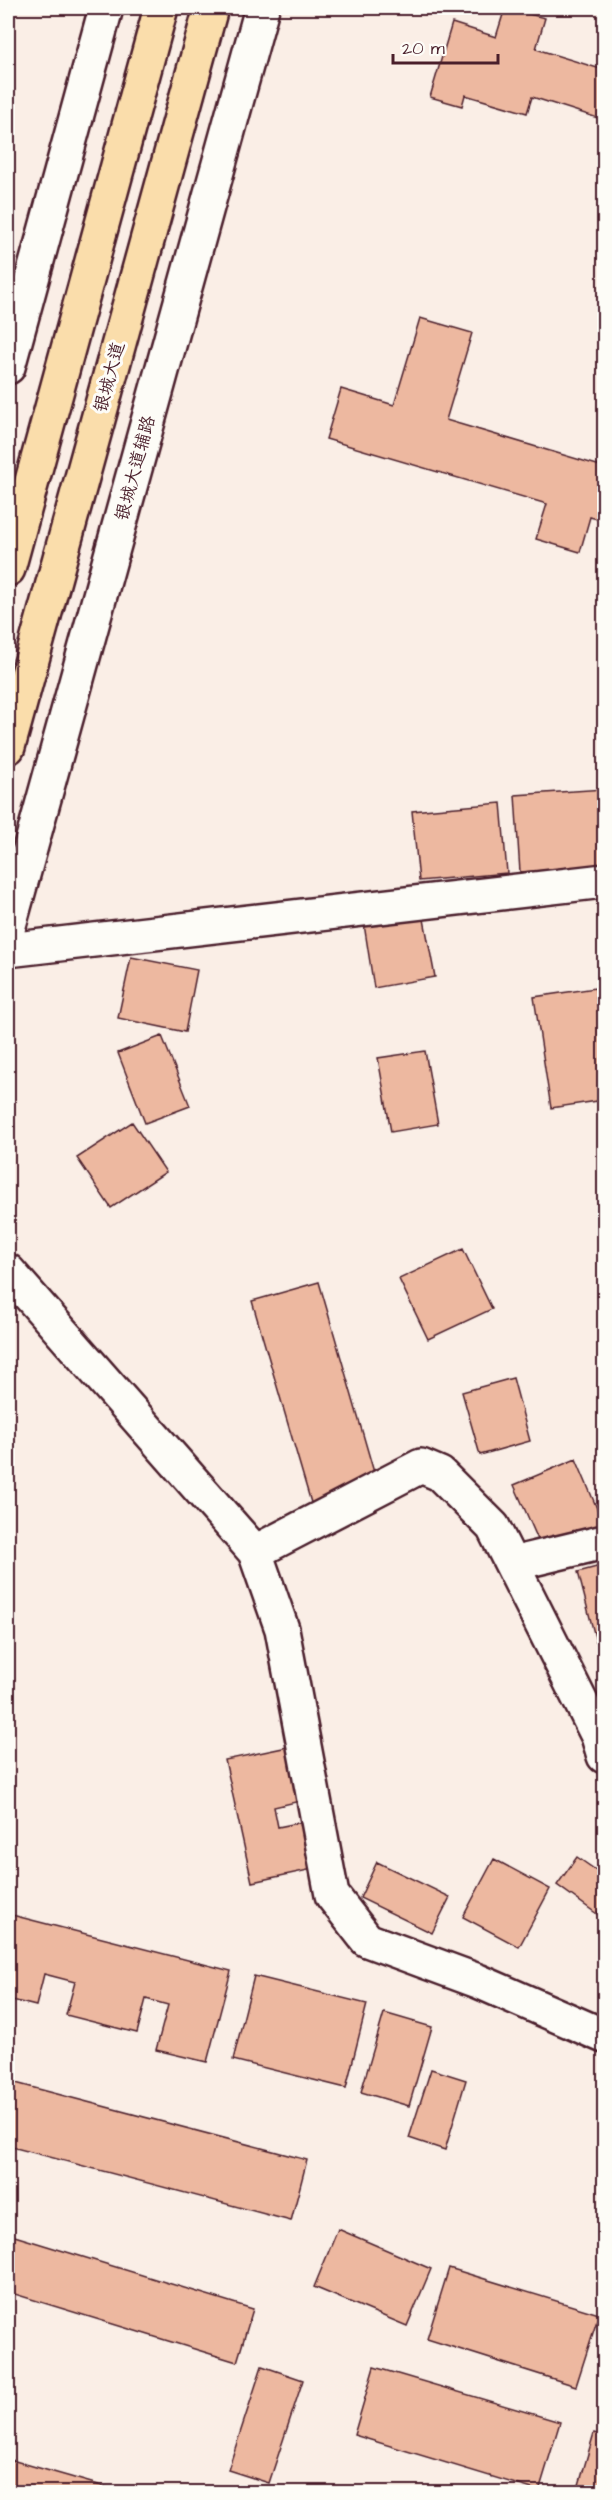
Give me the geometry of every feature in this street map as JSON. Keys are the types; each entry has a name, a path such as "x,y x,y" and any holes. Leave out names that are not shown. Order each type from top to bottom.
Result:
{"main road":[{"path":"8,569 161,8"},
{"name":"银城大道","path":"8,747 211,8"}],"street":[{"path":"8,367 106,8"},
{"name":"银城大道辅路","path":"8,928 262,8"},
{"path":"8,950 604,881"},
{"path":"8,1271 255,1552 282,1629 332,1896 367,1940 478,1981 604,2036"},
{"path":"255,1552 421,1466 440,1474 493,1527 598,1736 604,1756"},
{"path":"512,1564 604,1542"}],"building":[{"path":"505,8 545,18 536,49 604,70 604,120 532,97 527,113 465,95 462,106 430,97 452,23 496,37"},
{"path":"420,318 472,333 446,420 604,467 604,521 590,517 580,552 536,539 547,504 326,439 341,389 394,405"},
{"path":"604,789 604,866 520,872 515,795"},
{"path":"501,803 507,873 419,881 412,811"},
{"path":"423,914 435,977 374,988 364,924"},
{"path":"131,957 197,970 185,1032 118,1018"},
{"path":"595,988 604,1050 604,1100 551,1108 534,997"},
{"path":"162,1036 190,1106 145,1123 118,1053"},
{"path":"425,1051 438,1124 391,1132 378,1058"},
{"path":"132,1122 166,1172 111,1208 77,1158"},
{"path":"463,1249 492,1309 428,1339 399,1279"},
{"path":"319,1282 380,1493 314,1513 252,1301"},
{"path":"513,1378 530,1441 480,1455 462,1392"},
{"path":"576,1459 604,1525 543,1551 514,1485"},
{"path":"604,1565 604,1639 596,1641 578,1572"},
{"path":"288,1747 300,1801 274,1807 278,1827 303,1822 313,1869 252,1882 225,1760"},
{"path":"577,1857 604,1876 604,1903 597,1914 557,1885"},
{"path":"494,1859 550,1889 519,1947 463,1917"},
{"path":"377,1862 450,1897 432,1933 360,1898"},
{"path":"8,1914 231,1971 207,2062 156,2050 168,2005 146,1999 137,2033 66,2015 75,1982 44,1974 36,2006 8,1999"},
{"path":"254,1976 367,2004 346,2088 233,2060"},
{"path":"384,2013 432,2027 409,2106 361,2092"},
{"path":"431,2069 466,2080 445,2150 409,2138"},
{"path":"8,2081 307,2160 291,2221 8,2146"},
{"path":"338,2229 431,2269 407,2326 314,2287"},
{"path":"8,2234 253,2309 237,2362 8,2292"},
{"path":"449,2268 599,2314 576,2386 427,2339"},
{"path":"262,2366 303,2380 269,2483 228,2470"},
{"path":"374,2367 560,2422 539,2491 354,2435"},
{"path":"594,2433 604,2436 604,2492 577,2492"},
{"path":"8,2459 123,2492 8,2492"}]}
